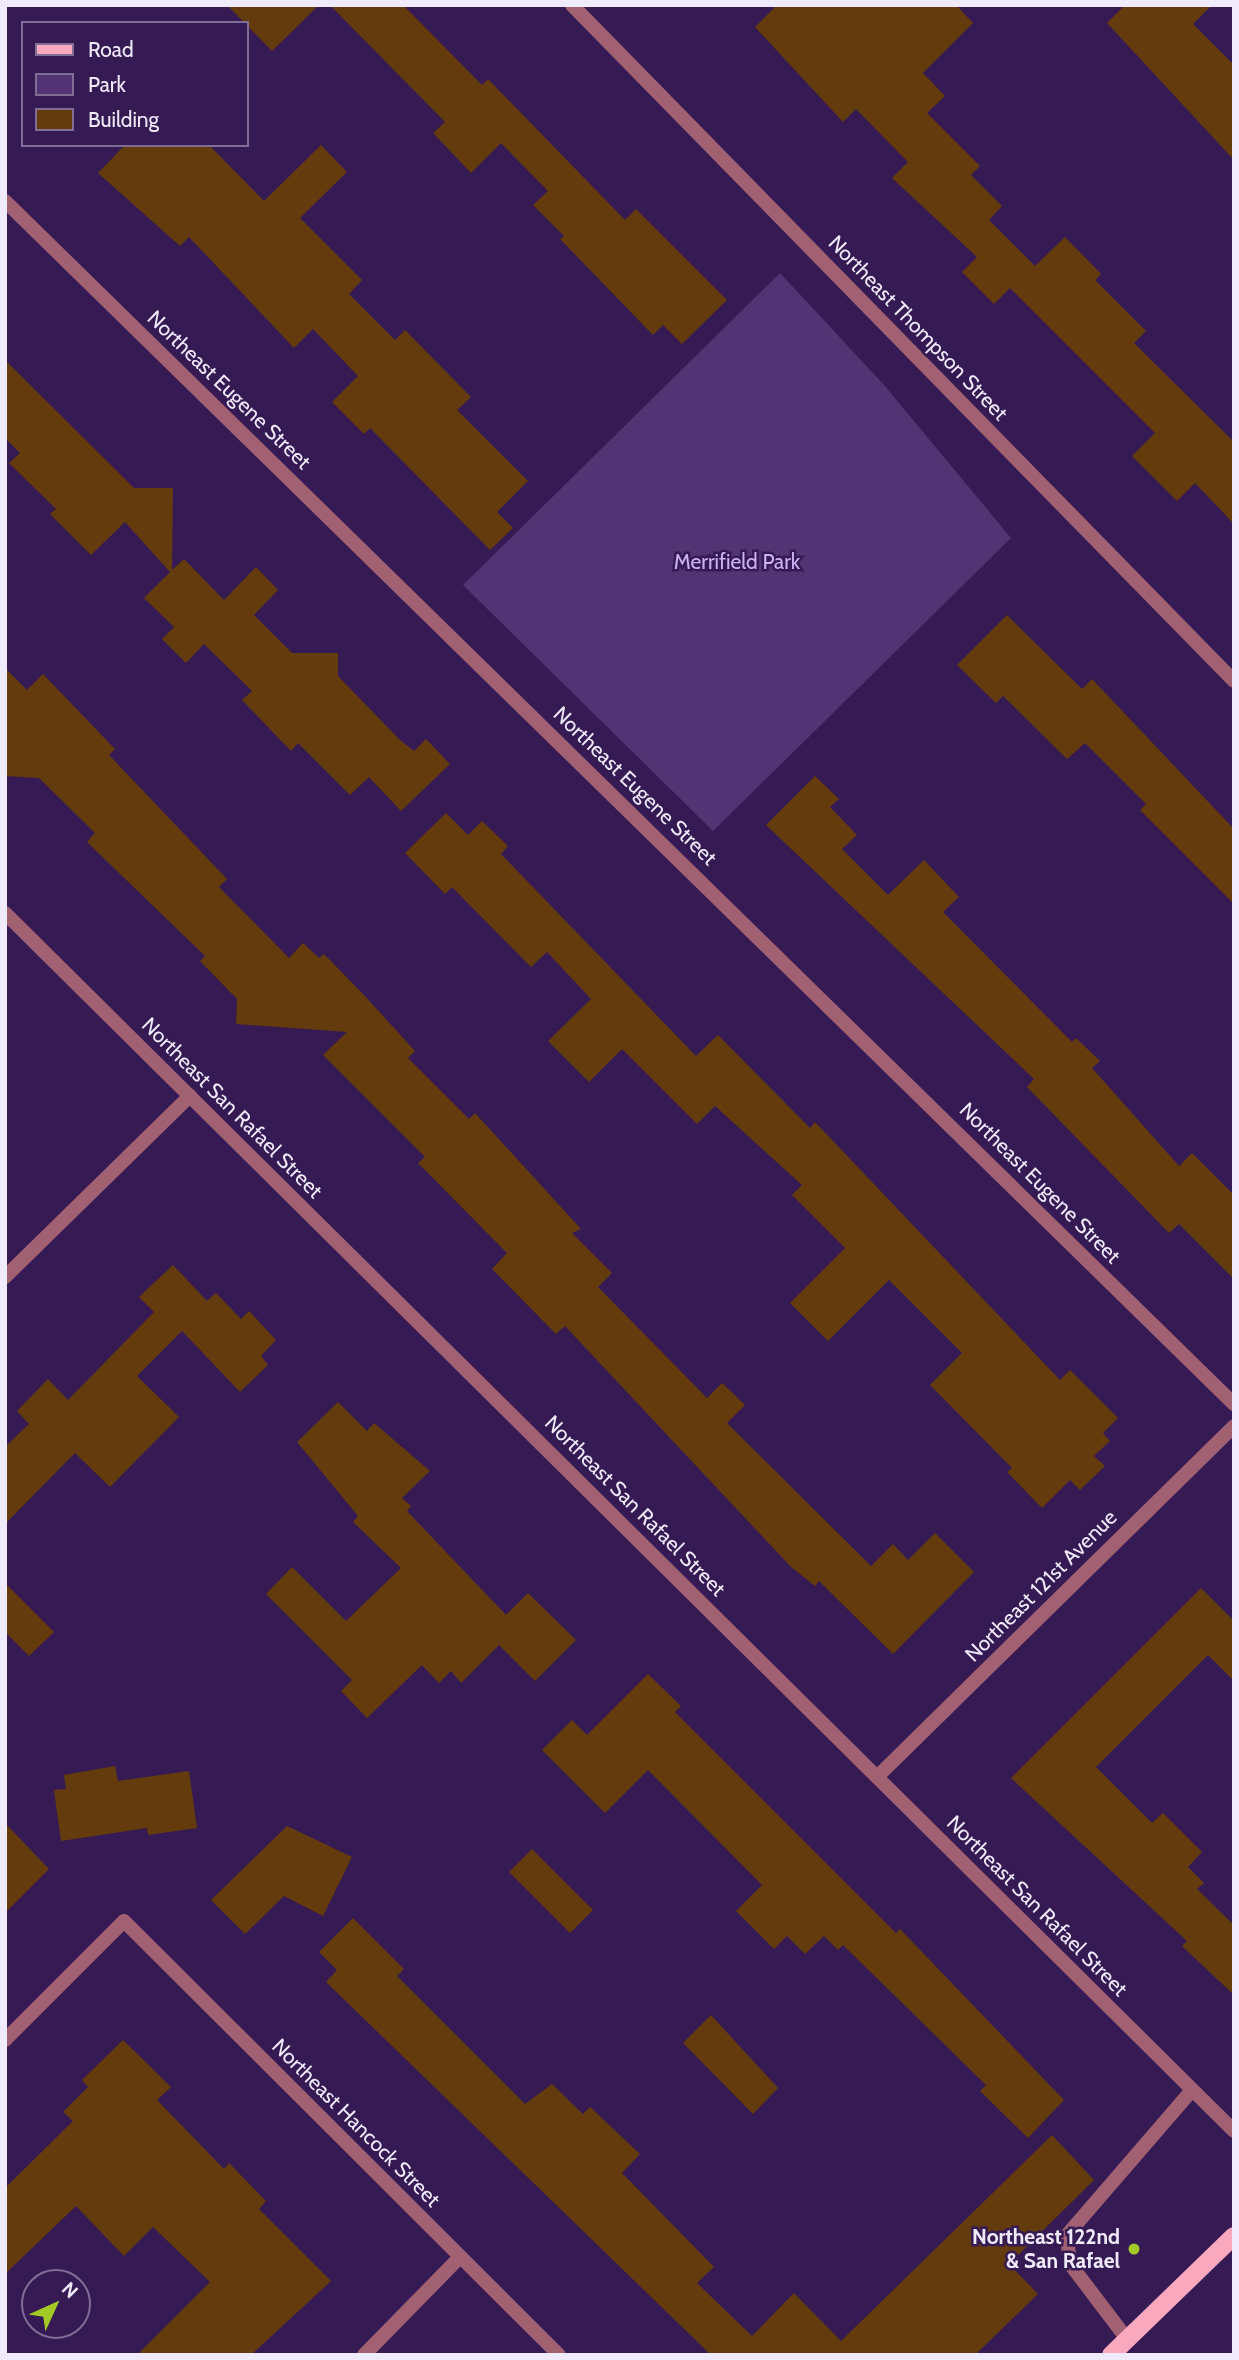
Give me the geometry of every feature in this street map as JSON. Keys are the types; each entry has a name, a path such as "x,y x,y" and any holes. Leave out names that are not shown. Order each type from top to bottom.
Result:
{"main road":[{"path":"1111,2355 1234,2235"}],"street":[{"name":"Northeast Thompson Street","path":"572,5 1234,681"},
{"name":"Northeast Eugene Street","path":"5,201 1234,1404"},
{"name":"Northeast San Rafael Street","path":"5,913 1234,2132"},
{"path":"5,1277 190,1096"},
{"name":"Northeast 121st Avenue","path":"878,1776 1234,1426"},
{"name":"Northeast Hancock Street","path":"5,2040 124,1921 559,2355"},
{"path":"1127,2339 1070,2264 1067,2235 1192,2090"},
{"path":"364,2355 460,2257"}],"green space":[{"name":"Merrifield Park","path":"780,273 884,385 1011,538 713,831 463,585"}],"building":[{"path":"227,5 319,5 272,51 248,26 248,21 243,21"},
{"path":"330,5 403,5 482,85 488,79 625,220 636,209 727,300 682,344 663,325 653,335 560,239 564,236 533,205 548,191 501,143 471,173 433,133 445,122"},
{"path":"777,5 956,5 973,23 923,73 945,96 927,113 980,166 971,175 1002,206 989,220 1035,266 1065,237 1101,274 1095,280 1146,331 1134,343 1234,442 1234,524 1195,483 1177,501 1132,456 1155,433 1010,288 994,304 962,272 977,257 892,178 908,162 856,109 843,122 755,27"},
{"path":"1125,5 1212,5 1193,24 1234,65 1234,160 1107,23"},
{"path":"321,145 347,172 300,218 362,280 349,294 395,340 405,330 471,397 457,410 528,481 497,512 513,528 490,550 370,428 364,434 332,402 358,376 313,329 294,348 189,237 180,246 98,173 123,147 211,147 264,201"},
{"path":"5,360 134,488 173,488 172,570 184,559 224,600 256,567 278,590 254,615 292,653 338,653 338,676 400,740 414,751 426,739 450,764 401,811 369,777 350,795 298,743 291,751 242,700 252,691 204,644 186,663 162,639 174,627 144,598 170,572 125,522 91,555 50,514 56,509 9,463 20,453 5,438"},
{"path":"1007,615 1082,689 1092,679 1234,829 1234,904 1140,810 1146,804 1085,743 1067,759 1003,696 996,703 957,665"},
{"path":"5,668 27,690 43,674 115,749 109,755 227,879 219,887 289,958 303,943 319,958 324,954 364,995 415,1051 408,1058 469,1119 475,1113 581,1229 572,1233 612,1273 598,1287 707,1398 722,1383 745,1405 727,1423 871,1566 893,1544 908,1560 935,1533 974,1572 893,1654 819,1581 815,1586 791,1567 565,1326 556,1334 492,1269 507,1253 418,1163 425,1157 323,1055 347,1032 236,1024 237,999 200,961 205,956 87,842 95,833 39,778 5,776"},
{"path":"815,776 839,799 830,807 857,835 842,849 888,895 924,860 959,897 943,912 1072,1042 1076,1038 1100,1061 1092,1068 1179,1166 1192,1153 1234,1195 1234,1279 1179,1224 1169,1233 1027,1087 1034,1079 766,825"},
{"path":"446,813 468,835 482,821 508,846 501,854 696,1056 718,1035 810,1128 815,1122 1060,1380 1070,1370 1118,1418 1103,1433 1110,1441 1094,1456 1105,1466 1080,1490 1070,1480 1042,1508 1007,1472 1012,1468 930,1385 962,1353 889,1280 828,1341 790,1303 845,1248 792,1195 802,1185 715,1106 697,1124 622,1049 589,1082 548,1041 591,999 547,952 531,967 452,887 445,894 405,853"},
{"path":"173,1265 207,1301 216,1293 241,1319 249,1311 276,1340 261,1356 268,1365 240,1392 182,1331 137,1376 179,1417 110,1487 75,1453 5,1524 5,1447 29,1424 17,1411 48,1379 68,1400 154,1312 139,1297"},
{"path":"338,1402 367,1431 374,1423 430,1471 402,1498 411,1506 407,1511 506,1615 528,1593 576,1640 535,1681 499,1645 461,1683 451,1671 439,1683 422,1665 367,1718 341,1691 352,1680 266,1594 292,1567 346,1621 401,1568 353,1522 358,1516 297,1442"},
{"path":"5,1583 54,1632 29,1656 5,1632"},
{"path":"1201,1588 1234,1621 1234,1681 1208,1655 1096,1767 1152,1823 1163,1813 1202,1852 1188,1867 1204,1883 1197,1889 1234,1925 1234,1995 1182,1946 1187,1941 1011,1778"},
{"path":"648,1674 681,1706 675,1712 896,1933 900,1929 1064,2100 1028,2138 980,2091 986,2085 843,1945 838,1950 824,1936 805,1954 787,1936 774,1949 736,1911 762,1885 648,1770 605,1813 542,1750 572,1720 587,1735"},
{"path":"115,1766 118,1781 189,1771 197,1828 148,1835 147,1828 61,1841 54,1790 66,1789 64,1775"},
{"path":"5,1823 49,1869 5,1913"},
{"path":"287,1826 352,1857 323,1916 284,1896 245,1934 211,1900"},
{"path":"532,1849 593,1910 570,1933 509,1872"},
{"path":"353,1918 404,1969 397,1976 525,2104 552,2084 583,2114 590,2107 640,2154 622,2173 714,2267 697,2283 752,2336 794,2293 841,2341 1052,2135 1094,2180 1009,2264 1038,2294 975,2355 711,2355 326,1982 337,1970 319,1952"},
{"path":"711,2015 778,2088 753,2114 683,2043"},
{"path":"123,2040 171,2087 157,2100 224,2169 229,2163 266,2201 259,2209 331,2281 251,2355 137,2355 210,2282 153,2227 124,2256 76,2206 5,2274 5,2188 73,2121 63,2112 88,2087 82,2080"}],"place":[{"name":"Northeast 122nd & San Rafael","path":"1134,2249"}]}
